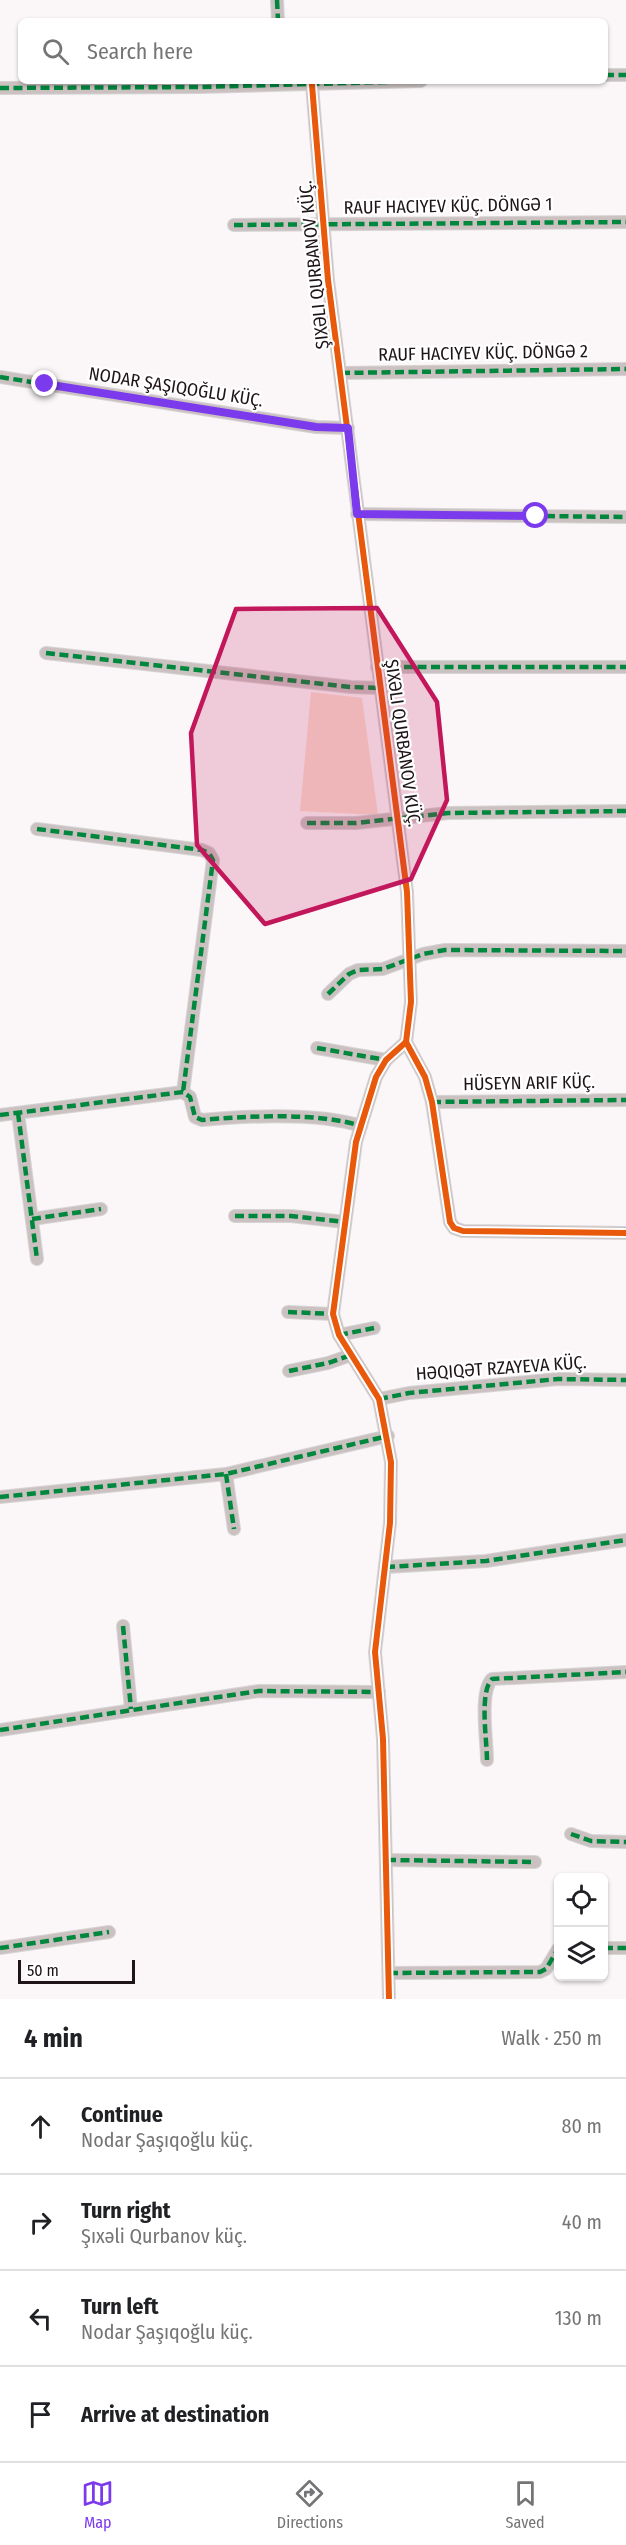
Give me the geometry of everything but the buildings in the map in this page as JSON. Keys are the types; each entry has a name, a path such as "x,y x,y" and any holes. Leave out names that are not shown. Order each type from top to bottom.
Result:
{"street":[{"path":"277,0 278,18"},
{"path":"608,75 626,75"},
{"path":"0,88 226,84"},
{"path":"297,84 339,84"},
{"path":"312,85 324,225 357,514 407,892 411,1002 406,1042 425,1077 432,1102 450,1222 454,1228 463,1231 626,1233"},
{"path":"234,225 626,222"},
{"path":"341,373 626,369"},
{"path":"0,377 316,427 348,428"},
{"path":"357,514 626,517"},
{"path":"46,653 351,687 380,688"},
{"path":"377,667 626,667"},
{"path":"307,823 399,820 448,813 626,811"},
{"path":"37,829 202,850 209,853 213,860 183,1092"},
{"path":"328,994 349,974 358,970 383,969 445,950 626,951"},
{"path":"389,1999 387,1860 375,1652 376,1628 387,1567 391,1462 388,1436 379,1400 339,1335 333,1314 352,1159 376,1077 386,1060 406,1042"},
{"path":"317,1048 386,1060"},
{"path":"0,1115 183,1092 190,1097 195,1117 202,1120 244,1116 334,1120 361,1126"},
{"name":"HÜSEYN ARIF KÜÇ.","path":"432,1102 626,1100"},
{"path":"18,1113 37,1259"},
{"path":"32,1219 101,1209"},
{"path":"235,1216 291,1216 345,1222"},
{"path":"288,1312 333,1314"},
{"path":"339,1335 374,1328"},
{"path":"289,1371 328,1363 351,1355"},
{"name":"HƏQIQƏT RZAYEVA KÜÇ.","path":"379,1400 409,1393 558,1379 626,1380"},
{"path":"0,1497 226,1474 388,1436"},
{"path":"226,1474 234,1529"},
{"path":"387,1567 486,1561 626,1540"},
{"path":"123,1626 131,1709"},
{"path":"487,1760 485,1698 486,1685 492,1679 626,1672"},
{"path":"0,1730 259,1691 320,1689 379,1692"},
{"path":"571,1834 591,1840 626,1842"},
{"path":"387,1860 535,1862"},
{"path":"0,1948 109,1932"},
{"path":"608,1948 626,1948"},
{"path":"389,1973 540,1972 546,1969 554,1956"}],"highlighted area":[{"path":"377,608 437,702 447,800 411,879 265,924 197,845 191,733 236,609"}],"shaded area":[{"path":"311,692 362,698 378,815 300,811"}],"marked path":[{"path":"277,0 278,18"},
{"path":"608,75 626,75"},
{"path":"0,88 310,84"},
{"path":"234,225 626,222"},
{"path":"341,373 626,369"},
{"path":"0,377 316,427 348,428"},
{"path":"357,514 626,517"},
{"path":"46,653 351,687 380,688"},
{"path":"377,667 626,667"},
{"path":"307,823 356,823 448,813 626,811"},
{"path":"37,829 202,850 209,853 213,860 183,1092"},
{"path":"328,994 349,974 358,970 383,969 423,954 445,950 626,951"},
{"path":"317,1048 386,1060"},
{"path":"0,1115 183,1092 190,1097 195,1117 202,1120 261,1116 304,1117 361,1126"},
{"path":"432,1102 626,1100"},
{"path":"18,1113 37,1259"},
{"path":"32,1219 101,1209"},
{"path":"235,1216 291,1216 345,1222"},
{"path":"288,1312 333,1314"},
{"path":"339,1335 374,1328"},
{"path":"289,1371 328,1363 351,1355"},
{"path":"379,1399 409,1393 558,1379 626,1380"},
{"path":"0,1497 226,1474 388,1436"},
{"path":"226,1474 234,1529"},
{"path":"386,1567 486,1561 626,1540"},
{"path":"123,1626 131,1709"},
{"path":"487,1760 485,1705 488,1685 492,1679 626,1672"},
{"path":"0,1730 259,1691 379,1692"},
{"path":"571,1834 591,1841 626,1842"},
{"path":"387,1860 535,1862"},
{"path":"0,1948 109,1932"},
{"path":"608,1948 626,1948"},
{"path":"389,1973 540,1972 546,1969 554,1956"}],"cycle path":[{"name":"ŞIXƏLI QURBANOV KÜÇ.","path":"312,85 328,280 407,892 411,1002 406,1042 425,1077 432,1102 450,1222 454,1228 463,1231 626,1233"},
{"path":"389,1999 383,1739 375,1652 390,1523 391,1462 379,1399 339,1335 333,1314 356,1142 376,1077 386,1060 406,1042"}],"route":[{"path":"45,384 316,427 348,428 357,514 536,516"}]}
